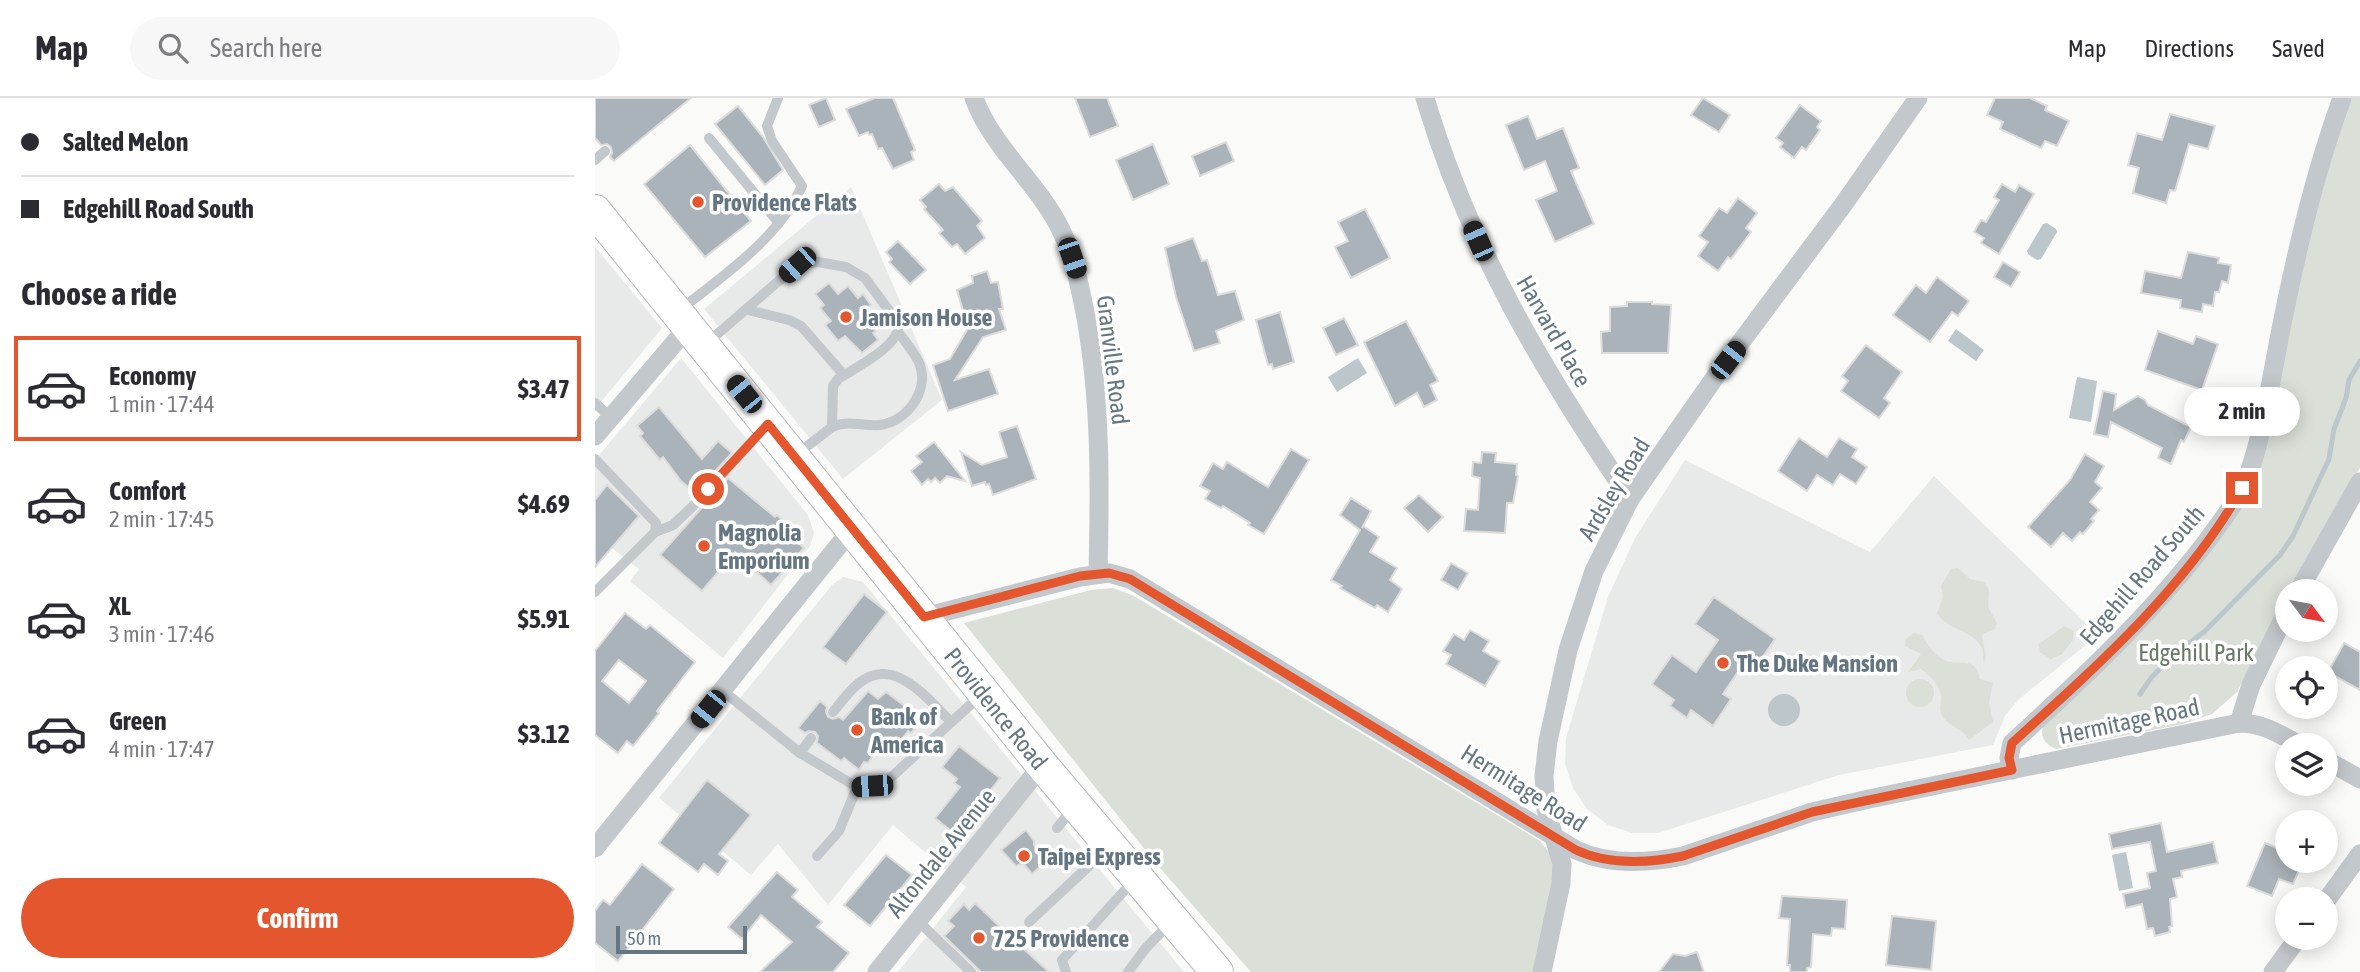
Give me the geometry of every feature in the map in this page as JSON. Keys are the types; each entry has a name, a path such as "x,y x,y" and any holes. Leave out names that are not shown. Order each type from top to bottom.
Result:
{"main road":[{"name":"Providence Road","path":"595,211 1042,765 1066,817 1110,846 1217,972"}],"street":[{"name":"Granville Road","path":"974,98 983,121 1040,196 1059,226 1077,275 1093,360 1098,415 1098,574"},
{"name":"Harvard Place","path":"1425,98 1462,203 1498,285 1557,388 1630,499"},
{"name":"Ardsley Road","path":"1542,972 1561,883 1561,855 1545,808 1544,776 1548,741 1566,659 1594,571 1630,499 1720,370 1864,176 1918,98"},
{"name":"Edgehill Road South","path":"2012,770 2009,758 2012,743 2105,658 2165,592 2216,528 2249,474 2263,421 2298,244 2323,153 2342,98"},
{"path":"595,436 690,328"},
{"path":"2305,579 2360,482"},
{"path":"595,848 852,529"},
{"name":"Hermitage Road","path":"924,617 1080,576 1109,573 1130,579 1553,836 1591,857 1613,860 1668,859 1812,812 2239,723 2253,723 2279,733"},
{"path":"2239,723 2246,697 2275,636"},
{"name":"Altondale Avenue","path":"877,972 1042,765"},
{"path":"2338,767 2360,779"},
{"path":"2336,887 2360,854"},
{"path":"2273,972 2289,950"}],"lane":[{"path":"690,328 728,271 779,223 794,205 802,186 772,141 767,126 778,98"},
{"path":"709,138 779,223"},
{"path":"595,160 605,151"},
{"path":"690,328 748,310 797,265 818,262 846,267 865,278 899,324 899,333 919,363 921,383 913,405 907,412 884,425 840,423 794,457"},
{"path":"748,310 789,320 801,326 812,335 844,375"},
{"path":"832,427 833,386 844,375 891,344 899,333"},
{"path":"595,403 611,418"},
{"path":"595,592 655,532 673,525 768,424"},
{"path":"595,459 656,523 655,532"},
{"path":"833,712 861,681 872,676 890,675 914,684 951,722"},
{"path":"723,691 800,753 857,787 886,782 984,692"},
{"path":"800,753 811,738"},
{"path":"817,856 839,831 857,787"},
{"path":"1029,922 1110,846"},
{"path":"1066,972 1062,960 1136,878"},
{"path":"918,921 971,972"},
{"path":"1128,972 1145,948 1172,921"}],"shaded area":[{"path":"851,187 942,400 843,479 704,309"},
{"path":"2047,223 2057,232 2041,259 2037,260 2027,251 2043,224"},
{"path":"595,247 662,328 595,409"},
{"path":"1956,329 1984,350 1976,361 1948,341"},
{"path":"681,358 808,515 814,533 810,546 723,658 630,581 639,569 595,535 595,460"},
{"path":"1358,358 1367,373 1337,392 1328,377"},
{"path":"2077,377 2097,381 2091,422 2069,418"},
{"path":"1685,460 1870,552 1934,476 2098,635 2018,700 2005,716 1993,745 1839,775 1658,833 1632,833 1608,825 1587,809 1573,788 1565,764 1566,738 1608,597 1635,538"},
{"path":"843,577 863,582 1184,972 898,972 966,887 893,825 828,905 778,844 751,875 659,798 832,585"},
{"path":"1784,694 1795,699 1800,710 1795,721 1784,726 1773,721 1768,710 1773,699"},
{"path":"2126,852 2133,888 2119,891 2112,855"}],"green space":[{"name":"Edgehill Park","path":"2348,98 2360,98 2360,468 2334,509 2296,579 2275,579 2275,620 2237,692 2212,714 2183,724 2056,749 2044,740 2043,726 2221,535 2299,275"},
{"path":"1958,568 1970,579 1984,582 1989,590 1988,607 1997,623 1995,629 1982,636 1986,656 1984,664 1983,650 1978,642 1941,619 1937,613 1943,597 1941,586 1951,569"},
{"path":"1113,588 1134,596 1540,841 1557,862 1539,972 1251,972 1154,861 964,623 1091,590"},
{"path":"2064,626 2074,631 2073,640 2062,654 2051,659 2040,652 2039,644"},
{"path":"1914,633 1922,635 1940,658 1949,662 1970,664 1978,671 1980,679 1993,683 1989,702 1993,722 1969,740 1963,732 1943,718 1940,711 1940,692 1931,677 1921,669 1908,672 1921,654 1905,646 1906,639"},
{"path":"1920,679 1930,683 1934,693 1930,703 1920,707 1910,703 1906,693 1910,683"}],"building":[{"path":"595,98 691,98 614,161 610,157 611,147 607,144 601,145 595,138"},
{"path":"826,98 835,120 819,127 809,105"},
{"path":"875,98 893,98 915,150 911,152 914,160 893,169 882,148 878,149 872,134 869,135 868,132 859,136 846,109"},
{"path":"1075,98 1107,98 1118,126 1090,137"},
{"path":"1703,98 1730,115 1719,132 1691,115"},
{"path":"1995,98 2030,98 2047,106 2045,110 2069,121 2057,146 2045,141 2041,148 2000,129 2003,122 1987,115"},
{"path":"1800,105 1821,121 1817,127 1820,130 1806,150 1802,147 1794,158 1780,147 1783,143 1776,138"},
{"path":"738,106 763,137 783,170 765,185 715,124"},
{"path":"2170,114 2215,126 2208,149 2189,144 2175,191 2170,190 2166,203 2133,193 2139,168 2128,165 2137,133 2162,140"},
{"path":"1528,116 1537,139 1563,128 1579,168 1571,171 1594,224 1555,242 1536,200 1557,191 1545,161 1524,170 1506,125"},
{"path":"1226,142 1234,161 1200,176 1192,156"},
{"path":"1153,144 1169,184 1133,200 1116,160"},
{"name":"Providence Flats","path":"690,145 751,221 705,257 644,184"},
{"path":"939,184 945,191 953,187 982,221 977,226 985,238 965,254 957,244 952,247 939,233 943,230 924,209 926,207 920,200"},
{"path":"2002,184 2015,192 2019,185 2034,194 1999,254 1981,243 1984,238 1974,232 1981,220 1986,222 1999,200 1994,197"},
{"path":"1738,198 1757,213 1746,228 1751,232 1731,259 1728,257 1718,271 1698,256 1708,242 1699,236 1719,208 1727,213"},
{"path":"1365,209 1390,258 1351,278 1335,247 1348,241 1338,222"},
{"path":"1193,238 1202,261 1207,260 1218,295 1235,291 1244,320 1216,331 1220,343 1194,351 1176,297 1165,248"},
{"path":"898,241 926,270 910,284 889,262 892,259 886,252"},
{"path":"2188,252 2219,258 2218,263 2231,265 2228,283 2222,281 2219,292 2215,292 2213,306 2203,304 2202,312 2180,308 2181,300 2141,293 2145,271 2181,278"},
{"path":"2003,262 2020,272 2011,287 1994,277"},
{"path":"987,271 991,283 998,282 1003,309 999,309 1006,330 983,337 955,380 989,369 998,394 948,411 933,365 950,359 968,328 957,290 973,283 972,276"},
{"path":"1937,277 1969,301 1958,316 1952,312 1930,342 1893,315 1916,285 1926,293"},
{"name":"Jamison House","path":"829,283 838,294 848,286 858,298 863,294 871,305 860,313 876,331 873,333 878,340 862,353 845,336 838,341 825,325 831,321 820,308 824,305 815,294"},
{"path":"1627,302 1671,305 1668,353 1602,353 1601,332 1610,331 1610,307 1627,306"},
{"path":"1280,312 1294,362 1273,369 1272,364 1268,365 1256,320"},
{"path":"1344,318 1358,345 1336,355 1323,328"},
{"path":"1406,321 1438,381 1430,385 1437,400 1424,407 1417,393 1395,406 1364,342"},
{"path":"2158,331 2193,344 2196,336 2218,344 2202,390 2145,370"},
{"path":"1866,345 1902,372 1884,398 1890,403 1879,418 1841,391 1848,381 1842,376"},
{"path":"2103,391 2116,394 2114,410 2138,396 2148,405 2191,427 2184,442 2181,440 2171,464 2158,458 2162,448 2111,422 2108,437 2094,434"},
{"path":"659,407 702,459 718,441 732,453 695,493 681,481 663,457 660,460 640,436 643,433 637,426"},
{"path":"1017,426 1036,479 993,495 989,484 986,485 985,482 972,486 961,452 982,465 1007,457 999,432"},
{"path":"1799,438 1827,457 1839,438 1857,449 1852,457 1867,467 1856,484 1840,474 1833,485 1817,475 1807,491 1778,471"},
{"path":"934,442 965,481 947,476 940,483 935,478 931,482 928,479 922,485 911,471 922,462 916,456"},
{"path":"1291,449 1309,460 1264,534 1223,506 1221,508 1205,499 1210,491 1200,486 1213,463 1223,469 1227,462 1268,487"},
{"path":"1482,452 1496,453 1495,462 1517,464 1518,476 1513,503 1507,503 1505,533 1464,531 1466,509 1478,510 1480,478 1472,476 1473,462 1481,463"},
{"path":"2085,454 2104,466 2095,482 2102,488 2090,502 2099,510 2083,534 2080,532 2072,541 2063,533 2051,547 2028,527 2070,480"},
{"name":"Magnolia Emporium","path":"728,478 788,525 784,530 804,548 771,585 735,552 702,591 660,555"},
{"path":"607,485 639,516 595,567 595,500"},
{"path":"1419,495 1443,517 1428,532 1404,508"},
{"path":"1351,498 1371,511 1363,526 1379,537 1370,552 1397,568 1390,580 1402,589 1388,612 1377,605 1375,608 1331,580 1360,530 1340,515"},
{"path":"1451,563 1468,573 1458,590 1441,580"},
{"path":"864,594 887,612 846,664 823,647"},
{"name":"The Duke Mansion","path":"1714,597 1775,639 1756,667 1746,660 1723,694 1731,699 1713,726 1691,710 1687,718 1670,706 1674,700 1652,684 1672,655 1696,672 1718,640 1695,624"},
{"path":"625,613 646,629 650,625 695,662 633,746 627,741 618,753 595,735 595,651","holes":["619,660 646,681 629,703 602,681"]},
{"path":"1470,630 1489,641 1483,651 1500,661 1485,686 1446,664 1451,655 1443,651 1454,634 1464,640"},
{"path":"2344,643 2360,652 2360,690 2338,678 2337,656"},
{"name":"Bank of America","path":"868,691 878,699 886,692 922,719 911,733 908,731 897,746 894,743 890,749 886,746 881,752 878,749 859,770 844,758 841,761 817,743 818,736 815,732 805,733 798,728 820,701 827,707 828,717 839,717 843,720"},
{"path":"959,746 1000,778 956,835 935,818 960,787 954,783 957,779 942,767"},
{"path":"707,780 751,815 719,854 728,861 718,875 704,864 698,872 659,843"},
{"path":"2161,823 2167,852 2213,842 2218,863 2181,871 2182,877 2173,879 2177,897 2170,899 2172,926 2169,927 2170,932 2155,936 2153,928 2147,929 2142,904 2126,908 2123,894 2150,888 2147,873 2156,871 2150,842 2112,849 2109,834"},
{"name":"Taipei Express","path":"1026,830 1047,861 1032,874 1023,863 1016,866 1001,850"},
{"path":"2265,843 2275,847 2275,873 2298,873 2293,884 2279,879 2272,896 2247,886"},
{"path":"886,855 912,875 870,926 844,905"},
{"path":"642,864 674,889 618,961 595,943 595,911 603,900 610,905"},
{"path":"777,872 798,890 792,897 822,922 817,927 849,953 833,972 760,972 792,942 761,915 742,939 728,927"},
{"path":"1782,896 1847,900 1845,929 1832,928 1831,936 1813,934 1811,967 1807,968 1807,972 1790,972 1790,965 1787,965 1790,919 1779,918"},
{"name":"725 Providence","path":"975,903 1049,972 981,972 944,936 954,926 948,921 964,904 969,910"},
{"path":"1892,916 1936,921 1931,970 1886,965"},
{"path":"1697,952 1704,972 1659,972 1673,954 1685,956"}],"waterway":[{"path":"2140,694 2170,658 2205,631 2280,555 2293,536 2329,459 2334,429 2346,398 2349,380 2360,361"}],"place":[{"name":"Providence Flats","path":"698,202"},
{"name":"Jamison House","path":"846,317"},
{"name":"Magnolia Emporium","path":"704,546"},
{"name":"The Duke Mansion","path":"1723,663"},
{"name":"Bank of America","path":"857,730"},
{"name":"Taipei Express","path":"1024,856"},
{"name":"725 Providence","path":"979,938"}],"route":[{"path":"708,489 768,424 924,617 1080,576 1109,573 1130,579 1576,850 1591,857 1613,860 1668,859 1683,856 1812,812 2012,770 2009,758 2012,743 2105,658 2165,592 2194,558 2242,488"}]}
